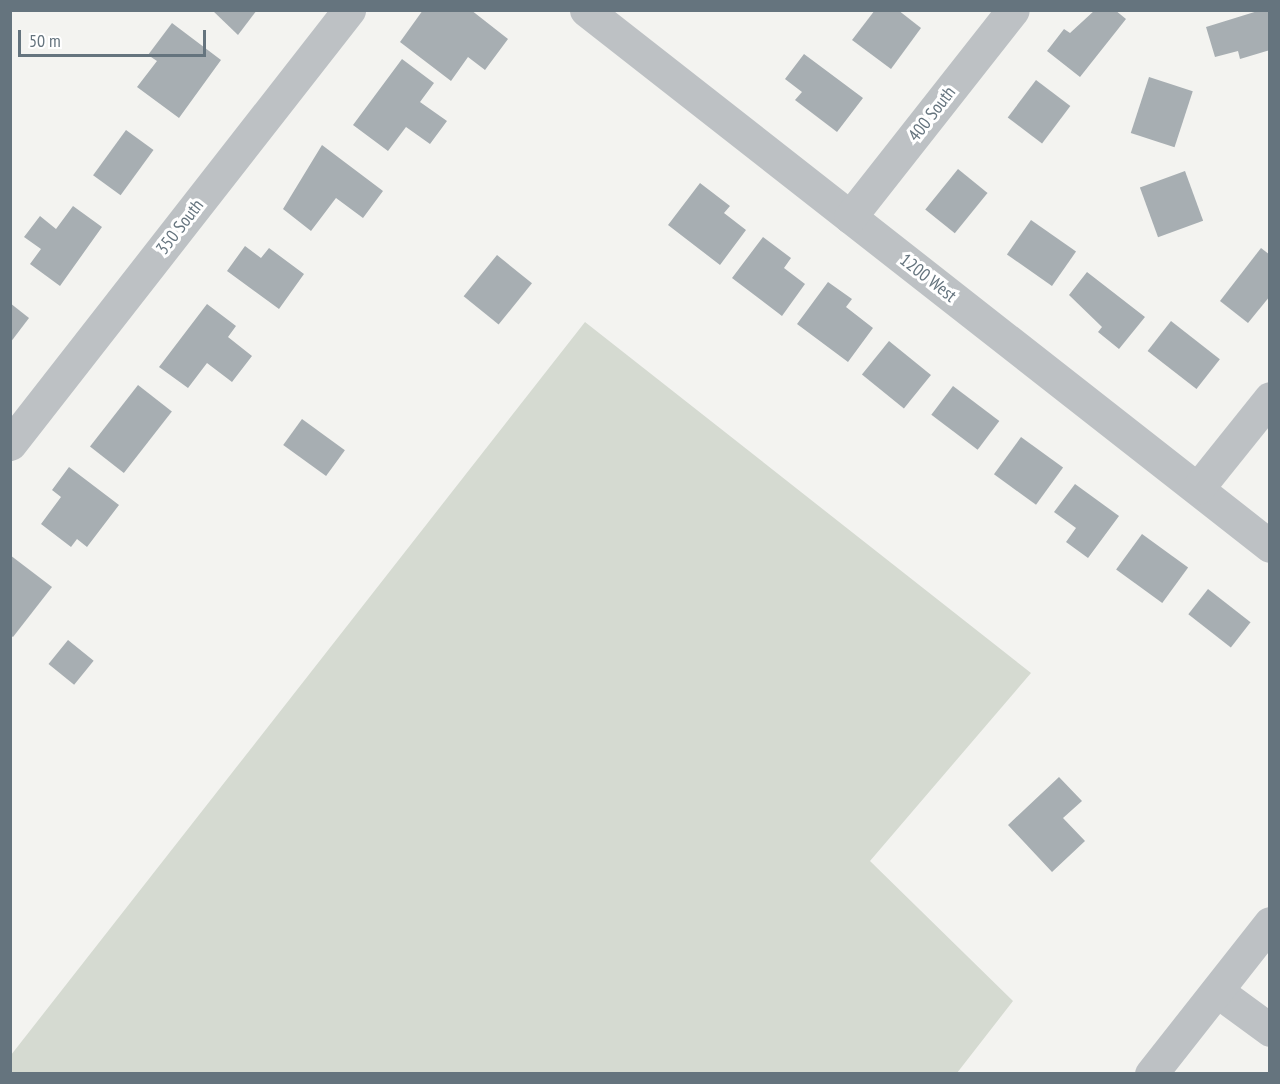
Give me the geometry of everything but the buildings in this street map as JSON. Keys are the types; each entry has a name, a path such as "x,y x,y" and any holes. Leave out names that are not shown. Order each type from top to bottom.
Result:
{"street":[{"name":"350 South","path":"10,444 349,10"},
{"name":"1200 West","path":"586,10 1269,546"},
{"name":"400 South","path":"850,217 1013,10"},
{"path":"1198,488 1269,398"},
{"path":"1151,1074 1269,923"},
{"path":"1216,991 1269,1030"}],"shaded area":[{"path":"585,322 1031,673 870,861 1013,1001 957,1073 11,1073 11,1055"}]}
